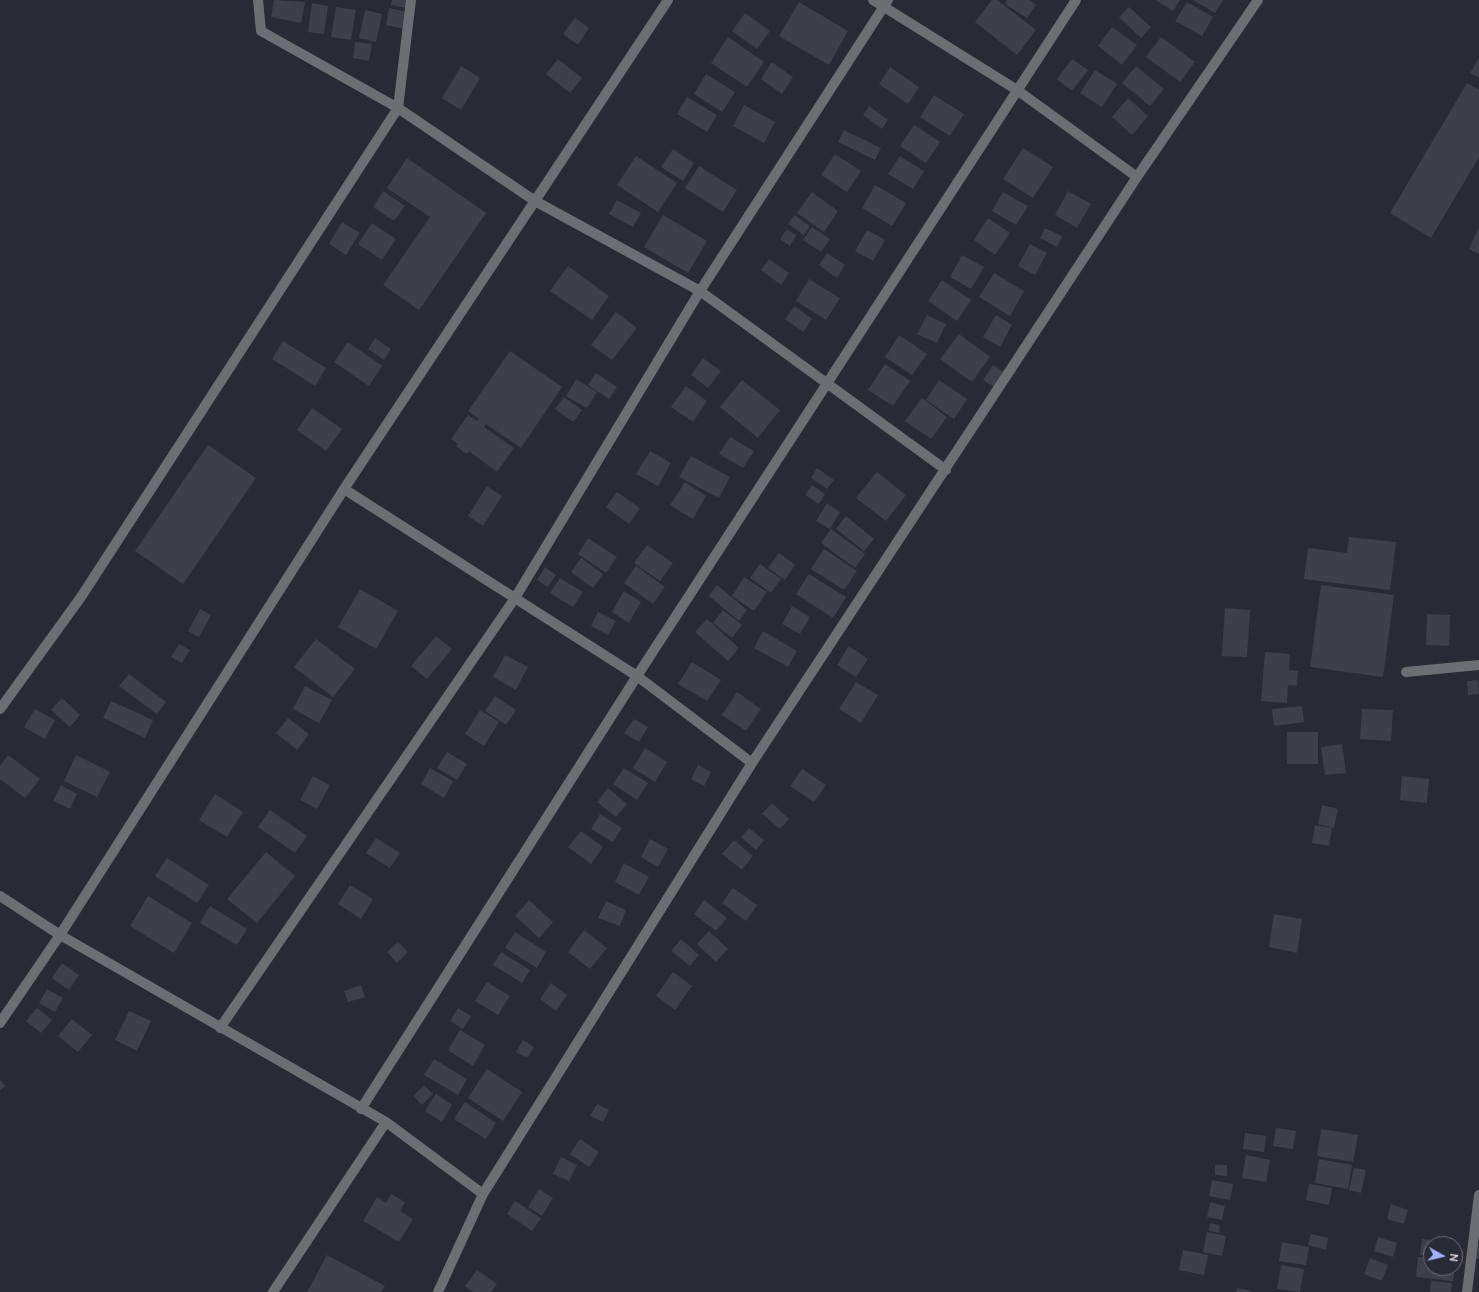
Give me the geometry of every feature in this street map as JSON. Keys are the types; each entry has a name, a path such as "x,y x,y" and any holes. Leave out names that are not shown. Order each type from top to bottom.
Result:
{"street":[{"path":"258,0 260,31 398,108 534,201 700,291 946,470"},
{"path":"0,709 81,597 398,108 411,0"},
{"path":"0,1023 60,935 344,489 668,0"},
{"path":"873,0 886,4 1017,90 1137,177"},
{"path":"361,1109 637,676 1076,0"},
{"path":"438,1292 483,1194 752,763 946,470 1137,177 1258,0"},
{"path":"220,1028 515,598 700,291 886,4"},
{"path":"344,489 637,676 752,763"},
{"path":"1406,672 1479,665"},
{"path":"0,896 60,935 386,1122 483,1194"},
{"path":"273,1292 386,1122"},
{"path":"1467,1292 1479,1195"}],"building":[{"path":"274,0 305,2 301,23 271,17"},
{"path":"392,0 409,0 407,8 391,5"},
{"path":"992,0 997,0 1036,30 1017,55 975,22"},
{"path":"1007,0 1029,0 1036,5 1027,18 1005,4"},
{"path":"1155,0 1180,0 1173,11"},
{"path":"1193,0 1223,0 1215,13"},
{"path":"799,2 848,31 829,65 779,36"},
{"path":"1187,2 1213,17 1202,36 1175,21"},
{"path":"312,3 328,6 324,34 308,32"},
{"path":"336,7 356,10 351,40 331,37"},
{"path":"1129,7 1151,27 1141,38 1119,17"},
{"path":"389,8 407,12 404,29 386,25"},
{"path":"365,10 382,14 376,42 359,38"},
{"path":"745,13 770,31 757,49 732,31"},
{"path":"575,18 589,28 578,45 563,34"},
{"path":"1112,27 1137,45 1122,65 1098,46"},
{"path":"728,37 764,62 747,87 711,63"},
{"path":"1161,37 1195,62 1180,82 1146,57"},
{"path":"355,42 372,44 369,61 353,58"},
{"path":"1479,58 1479,78 1470,73"},
{"path":"558,59 582,78 570,93 546,74"},
{"path":"1072,59 1088,70 1072,91 1057,79"},
{"path":"772,62 793,77 782,94 761,79"},
{"path":"461,66 480,78 461,110 442,98"},
{"path":"1136,66 1164,89 1150,106 1122,83"},
{"path":"890,67 919,87 908,104 879,84"},
{"path":"1095,70 1117,84 1102,107 1080,93"},
{"path":"706,74 735,92 722,112 694,94"},
{"path":"1467,83 1479,90 1479,157 1431,238 1390,213"},
{"path":"934,95 964,114 950,136 920,117"},
{"path":"687,97 717,115 707,132 677,114"},
{"path":"1128,98 1148,116 1132,135 1112,117"},
{"path":"744,105 775,122 764,143 733,126"},
{"path":"869,106 888,120 882,129 863,115"},
{"path":"914,125 940,142 926,163 900,146"},
{"path":"844,130 881,148 875,160 838,142"},
{"path":"1023,148 1053,167 1033,198 1003,179"},
{"path":"673,149 694,163 683,181 661,167"},
{"path":"835,154 861,171 847,192 821,175"},
{"path":"636,156 677,183 658,212 617,185"},
{"path":"900,156 924,171 913,189 888,174"},
{"path":"407,158 486,213 419,310 383,285 430,217 387,188"},
{"path":"699,166 737,190 723,212 685,188"},
{"path":"875,185 906,203 892,226 862,208"},
{"path":"383,191 405,206 394,221 373,207"},
{"path":"1068,191 1091,204 1077,228 1055,215"},
{"path":"812,192 838,211 824,232 797,213"},
{"path":"1003,192 1028,206 1016,225 992,211"},
{"path":"617,200 641,213 633,227 609,214"},
{"path":"663,215 707,241 688,273 644,247"},
{"path":"794,215 810,226 804,235 788,224"},
{"path":"988,218 1010,233 995,255 974,240"},
{"path":"342,222 360,233 346,255 329,244"},
{"path":"372,223 396,239 382,260 358,244"},
{"path":"812,227 830,239 821,252 803,240"},
{"path":"1479,227 1479,254 1469,249"},
{"path":"1045,228 1062,236 1057,247 1040,238"},
{"path":"787,229 796,235 790,246 780,239"},
{"path":"867,230 885,240 873,261 855,251"},
{"path":"1030,244 1047,253 1035,275 1018,266"},
{"path":"827,253 845,265 837,278 819,265"},
{"path":"962,255 984,267 971,289 950,277"},
{"path":"769,259 789,273 781,285 761,270"},
{"path":"568,266 609,296 592,320 550,291"},
{"path":"994,273 1024,291 1010,316 979,297"},
{"path":"809,279 840,298 826,320 796,301"},
{"path":"942,280 971,300 957,321 928,301"},
{"path":"795,306 812,319 803,332 785,319"},
{"path":"616,312 637,328 612,360 591,345"},
{"path":"927,315 946,324 937,343 917,334"},
{"path":"996,315 1012,325 1000,347 983,337"},
{"path":"959,334 990,357 972,382 940,359"},
{"path":"899,335 927,354 912,375 885,357"},
{"path":"375,338 391,349 384,360 368,349"},
{"path":"283,341 326,368 315,386 272,359"},
{"path":"348,342 382,366 369,386 334,362"},
{"path":"510,351 562,387 521,448 486,424 484,427 514,448 497,472 469,451 467,454 456,446 458,444 451,439 468,415 477,421 479,419 468,411"},
{"path":"703,358 721,371 708,388 691,375"},
{"path":"885,364 910,381 893,406 868,390"},
{"path":"993,365 1003,372 994,387 983,380"},
{"path":"596,373 617,387 609,399 588,385"},
{"path":"576,379 597,392 587,408 566,396"},
{"path":"742,380 780,410 758,438 720,407"},
{"path":"939,380 967,399 954,419 926,400"},
{"path":"686,386 707,401 693,422 671,407"},
{"path":"564,397 582,410 573,422 555,409"},
{"path":"922,398 947,417 931,439 905,421"},
{"path":"312,408 342,429 326,451 297,430"},
{"path":"730,437 754,451 743,468 719,454"},
{"path":"208,445 256,478 183,584 135,551"},
{"path":"650,451 671,463 658,486 636,474"},
{"path":"691,456 730,477 719,498 679,477"},
{"path":"817,468 834,480 827,489 811,478"},
{"path":"877,472 906,495 886,521 856,498"},
{"path":"685,482 706,496 693,519 670,505"},
{"path":"812,485 825,494 819,504 805,495"},
{"path":"487,486 502,496 483,526 468,516"},
{"path":"617,492 640,508 629,524 606,507"},
{"path":"827,503 840,512 830,529 816,521"},
{"path":"846,516 874,539 864,551 836,529"},
{"path":"831,529 865,554 855,568 821,543"},
{"path":"1349,537 1396,542 1390,590 1304,579 1308,548 1347,553"},
{"path":"588,538 617,557 606,573 578,554"},
{"path":"647,545 673,563 660,581 634,563"},
{"path":"824,549 857,571 844,590 811,569"},
{"path":"779,553 795,565 785,580 768,568"},
{"path":"581,558 603,574 593,588 571,572"},
{"path":"760,564 781,579 771,593 750,578"},
{"path":"636,566 665,587 653,604 624,583"},
{"path":"545,567 556,575 547,587 537,580"},
{"path":"809,574 846,597 833,618 796,594"},
{"path":"744,577 767,592 754,611 732,596"},
{"path":"560,578 583,592 573,607 550,593"},
{"path":"717,585 747,610 739,621 709,596"},
{"path":"1321,585 1394,595 1383,677 1310,667"},
{"path":"360,589 398,611 376,649 338,627"},
{"path":"624,591 641,602 629,623 612,612"},
{"path":"792,606 810,617 800,634 782,624"},
{"path":"1225,608 1250,610 1247,657 1222,656"},
{"path":"200,609 211,615 199,637 188,631"},
{"path":"723,610 742,625 732,638 713,623"},
{"path":"598,612 616,621 608,635 591,626"},
{"path":"1427,614 1450,615 1449,646 1426,645"},
{"path":"707,619 739,648 728,661 695,632"},
{"path":"763,631 797,651 788,667 754,648"},
{"path":"436,636 452,649 427,679 411,666"},
{"path":"316,639 355,669 333,697 294,667"},
{"path":"179,644 190,650 182,663 171,657"},
{"path":"849,646 868,659 856,677 837,665"},
{"path":"1265,652 1290,654 1289,670 1298,671 1297,686 1288,685 1287,703 1261,701"},
{"path":"505,655 528,667 516,690 493,677"},
{"path":"692,662 721,680 707,701 678,684"},
{"path":"129,674 166,702 157,714 119,686"},
{"path":"1478,680 1479,694 1468,695 1467,681"},
{"path":"856,682 878,695 861,723 839,709"},
{"path":"305,686 332,700 319,723 293,709"},
{"path":"737,692 761,709 746,731 722,715"},
{"path":"495,696 516,710 506,725 485,711"},
{"path":"62,698 80,715 70,727 51,710"},
{"path":"111,701 153,720 145,738 103,718"},
{"path":"1302,706 1304,722 1274,726 1272,709"},
{"path":"35,709 55,720 45,739 24,727"},
{"path":"1362,709 1393,710 1391,741 1360,739"},
{"path":"480,710 499,722 484,746 465,734"},
{"path":"288,718 309,734 297,750 276,733"},
{"path":"634,719 648,727 639,742 624,733"},
{"path":"1287,732 1318,732 1318,764 1287,764"},
{"path":"1342,744 1346,773 1325,775 1321,747"},
{"path":"645,748 667,762 655,782 633,768"},
{"path":"447,752 467,764 457,780 437,768"},
{"path":"8,755 40,779 25,798 0,779 0,766"},
{"path":"76,755 110,772 97,797 64,781"},
{"path":"698,765 711,772 704,786 691,779"},
{"path":"430,768 453,781 444,798 421,784"},
{"path":"624,768 648,783 637,800 613,784"},
{"path":"802,769 826,785 814,802 790,786"},
{"path":"313,776 330,785 317,809 300,800"},
{"path":"1402,776 1429,779 1427,803 1400,800"},
{"path":"61,785 77,794 70,809 53,801"},
{"path":"608,788 627,804 616,817 597,802"},
{"path":"215,794 243,812 227,837 199,820"},
{"path":"772,803 789,819 780,829 762,814"},
{"path":"1322,805 1338,809 1334,828 1318,824"},
{"path":"270,810 307,836 295,853 258,827"},
{"path":"600,814 622,828 613,842 591,829"},
{"path":"1315,825 1332,828 1329,846 1312,843"},
{"path":"749,828 764,840 756,850 741,837"},
{"path":"581,831 603,847 591,864 568,847"},
{"path":"376,838 400,853 390,868 366,853"},
{"path":"650,839 668,849 658,867 641,857"},
{"path":"734,840 753,856 742,870 722,854"},
{"path":"266,852 295,876 257,923 227,899"},
{"path":"167,858 209,885 197,903 155,876"},
{"path":"624,863 649,877 639,895 615,882"},
{"path":"350,885 373,899 361,919 338,904"},
{"path":"733,888 757,905 746,921 722,903"},
{"path":"148,896 192,923 174,953 130,926"},
{"path":"529,900 553,922 539,938 515,916"},
{"path":"704,900 727,918 716,931 694,914"},
{"path":"606,901 626,910 620,926 598,918"},
{"path":"210,906 247,929 237,945 200,923"},
{"path":"1274,914 1302,919 1297,953 1269,947"},
{"path":"584,930 607,948 590,969 568,952"},
{"path":"709,931 728,949 716,962 697,944"},
{"path":"515,932 546,952 537,968 505,948"},
{"path":"681,939 699,955 690,966 671,951"},
{"path":"398,942 408,952 397,963 387,952"},
{"path":"501,952 530,970 522,983 493,965"},
{"path":"62,963 79,975 69,990 52,978"},
{"path":"673,972 692,986 675,1010 656,996"},
{"path":"487,982 510,996 498,1015 475,1001"},
{"path":"551,983 567,995 556,1011 540,999"},
{"path":"361,985 365,997 348,1002 344,991"},
{"path":"47,989 63,998 55,1012 39,1003"},
{"path":"37,1008 52,1020 41,1033 26,1021"},
{"path":"458,1008 471,1016 463,1029 450,1021"},
{"path":"129,1011 151,1021 137,1051 115,1040"},
{"path":"72,1019 92,1035 78,1052 58,1036"},
{"path":"460,1030 485,1045 473,1066 448,1050"},
{"path":"523,1040 534,1047 527,1058 516,1052"},
{"path":"434,1059 467,1079 458,1095 424,1075"},
{"path":"487,1069 522,1092 503,1121 468,1098"},
{"path":"0,1080 5,1086 0,1091"},
{"path":"424,1085 433,1094 422,1105 413,1096"},
{"path":"436,1094 452,1105 442,1122 425,1111"},
{"path":"465,1102 496,1123 486,1139 454,1119"},
{"path":"597,1104 609,1110 603,1122 590,1116"},
{"path":"1276,1128 1296,1131 1293,1149 1273,1146"},
{"path":"1321,1129 1358,1135 1353,1162 1317,1156"},
{"path":"1245,1133 1266,1136 1264,1152 1243,1149"},
{"path":"580,1139 599,1152 589,1167 570,1154"},
{"path":"1246,1155 1270,1160 1266,1182 1242,1178"},
{"path":"561,1157 577,1165 569,1181 553,1174"},
{"path":"1319,1159 1352,1165 1348,1189 1315,1183"},
{"path":"1215,1165 1227,1165 1227,1176 1215,1175"},
{"path":"1354,1168 1366,1170 1361,1193 1349,1190"},
{"path":"1212,1180 1233,1184 1230,1200 1209,1196"},
{"path":"1309,1184 1332,1188 1329,1205 1306,1200"},
{"path":"539,1189 553,1198 542,1216 528,1207"},
{"path":"391,1194 405,1202 400,1211 413,1219 399,1242 363,1221 377,1197 386,1203"},
{"path":"515,1201 541,1218 532,1231 507,1214"},
{"path":"1210,1202 1225,1206 1222,1220 1207,1217"},
{"path":"1391,1204 1408,1210 1404,1224 1387,1219"},
{"path":"1210,1223 1220,1225 1219,1233 1209,1231"},
{"path":"1207,1232 1226,1236 1222,1256 1203,1252"},
{"path":"1311,1234 1328,1238 1326,1250 1308,1245"},
{"path":"1378,1237 1397,1243 1393,1257 1374,1251"},
{"path":"1422,1239 1423,1239 1423,1255 1420,1255"},
{"path":"1282,1242 1309,1247 1306,1265 1279,1261"},
{"path":"1476,1243 1479,1244 1479,1259 1475,1259"},
{"path":"1183,1250 1208,1255 1204,1275 1179,1270"},
{"path":"327,1255 385,1286 381,1292 307,1292"},
{"path":"1418,1257 1423,1257 1423,1276 1454,1276 1453,1281 1416,1277"},
{"path":"1370,1258 1388,1265 1382,1281 1364,1274"},
{"path":"1281,1265 1304,1269 1300,1292 1277,1289"},
{"path":"477,1270 497,1284 491,1292 473,1292 465,1286"},
{"path":"1431,1281 1452,1283 1451,1292 1430,1292"},
{"path":"1237,1288 1251,1291 1251,1292 1236,1292"}]}
